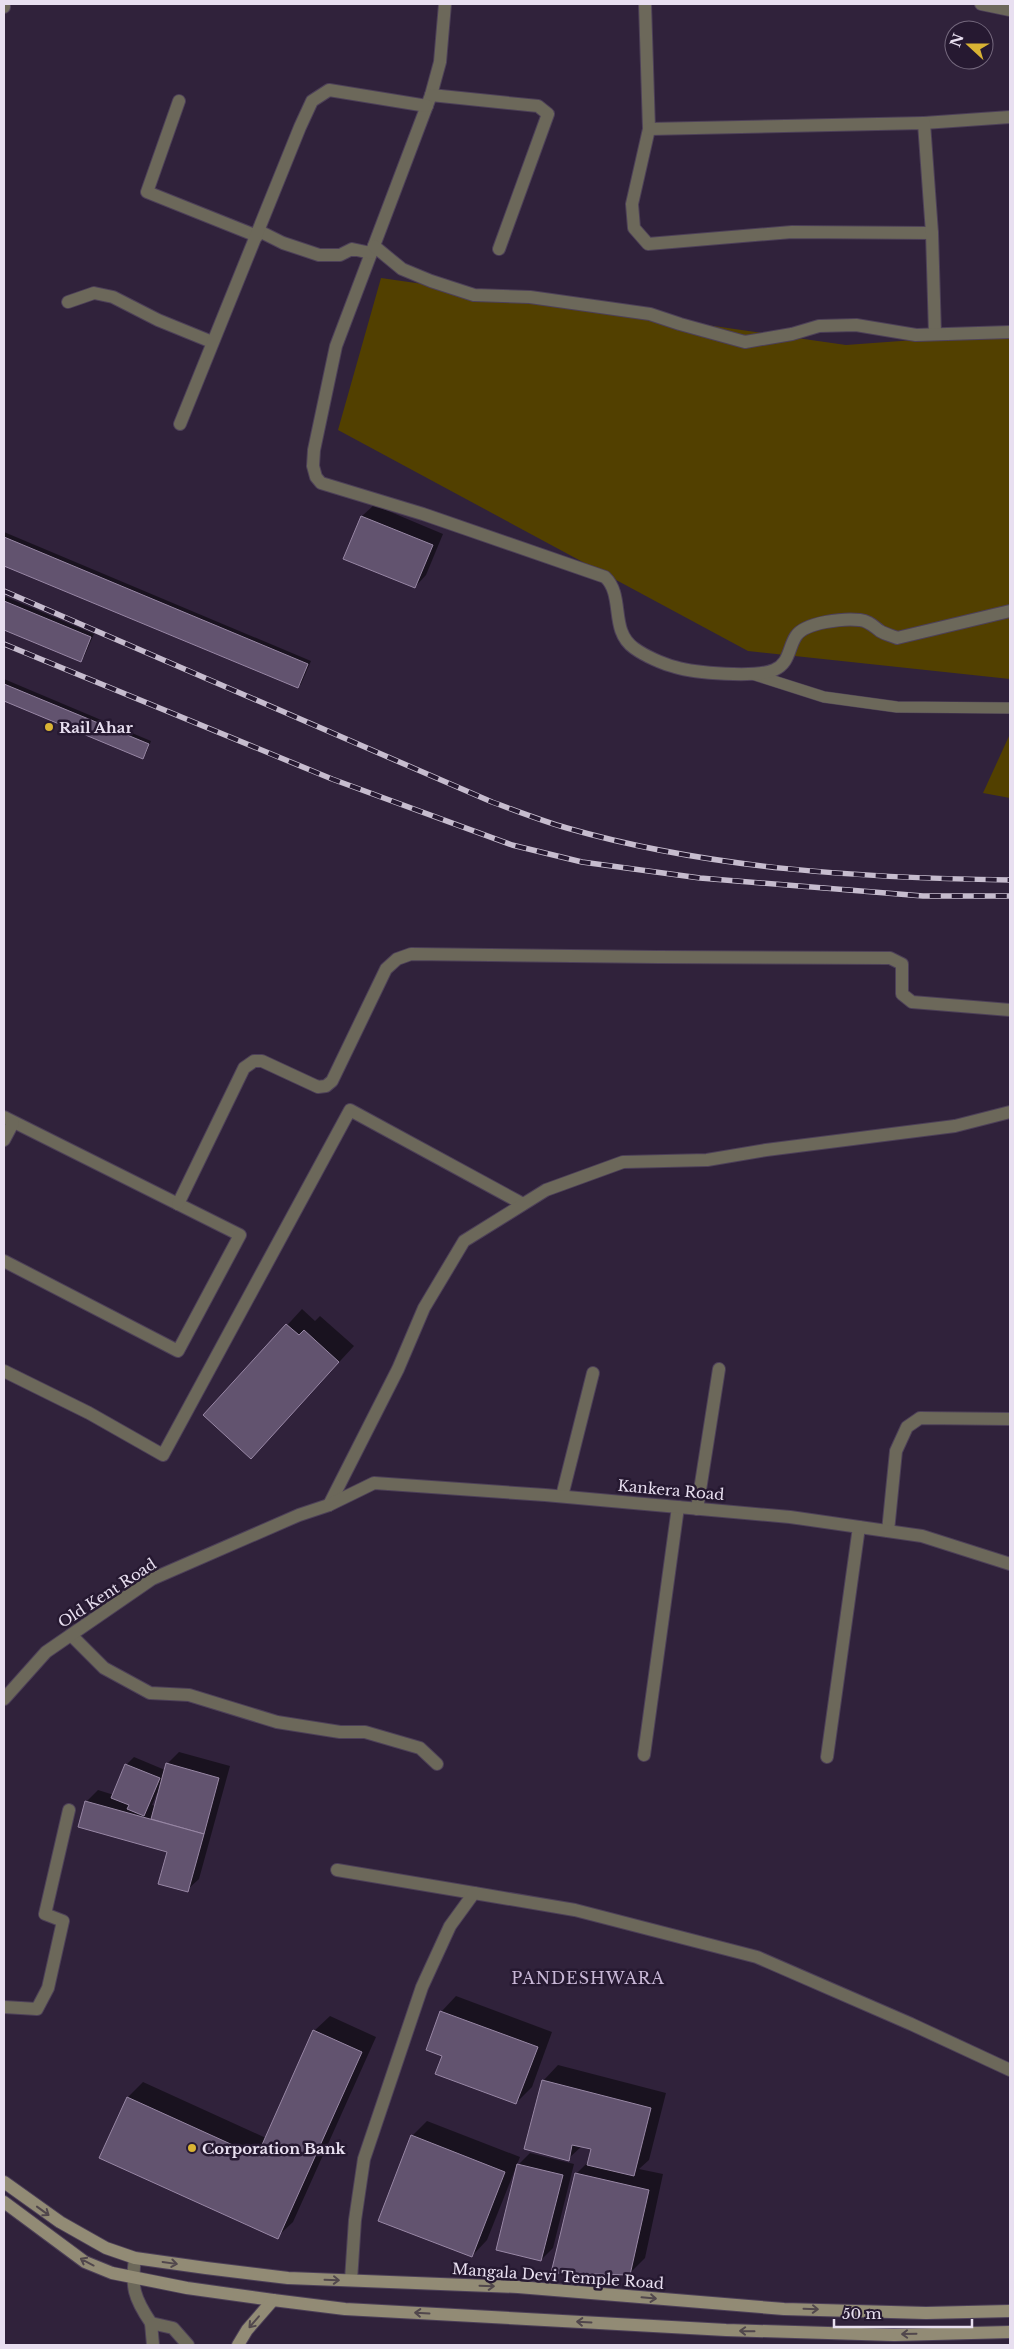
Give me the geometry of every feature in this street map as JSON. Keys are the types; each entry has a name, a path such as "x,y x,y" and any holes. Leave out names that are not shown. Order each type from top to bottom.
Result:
{"main road":[{"name":"Mangala Devi Temple Road","path":"4,2182 60,2222 106,2248 135,2258 288,2278 518,2287 784,2309 926,2313 1010,2311"},
{"path":"4,2202 86,2262 132,2278 273,2300 345,2309 726,2330 894,2335 1010,2332"},
{"path":"238,2345 247,2330 273,2300"}],"street":[{"path":"445,4 440,62 429,100 340,333 314,450 313,466 316,477 322,483 423,514 605,577 613,584 618,625 625,639 634,648 675,667 752,674 774,670 785,661 795,637 803,628 823,623 860,620 873,624 880,631 897,638 1010,611"},
{"path":"646,4 649,130 632,204 634,228 648,244 792,232 932,233"},
{"path":"981,4 1010,10"},
{"path":"180,424 300,127 312,101 329,90 429,100 538,106 548,114 499,249"},
{"path":"178,101 147,192 319,255 340,255 352,249 372,249 402,268 474,295 530,298 650,314 745,342 792,334 819,326 856,326 916,335 1010,332"},
{"path":"649,130 924,123 1010,117"},
{"path":"924,123 932,233 935,334"},
{"path":"68,302 94,293 113,297 158,320 212,342"},
{"path":"178,1204 244,1068 254,1061 262,1061 318,1087 326,1086 332,1081 386,969 397,959 411,954 657,958 890,958 902,964 902,994 912,1002 1010,1010"},
{"path":"4,1371 89,1413 163,1455 350,1110 523,1204"},
{"path":"329,1505 398,1369 424,1308 464,1241 546,1190 623,1162 707,1160 766,1150 955,1126 1010,1112"},
{"path":"4,1140 8,1120 240,1235 178,1351 4,1261"},
{"path":"696,1510 719,1369"},
{"path":"562,1496 593,1373"},
{"path":"888,1531 896,1451 907,1427 920,1418 1010,1419"},
{"name":"Kankera Road","path":"329,1505 374,1483 562,1496 696,1510 790,1517 922,1536 1010,1564"},
{"name":"Old Kent Road","path":"4,1699 46,1652 152,1579 299,1515 329,1505"},
{"path":"644,1755 678,1507"},
{"path":"827,1757 859,1527"},
{"path":"71,1635 104,1668 150,1693 189,1695 277,1722 340,1732 365,1732 420,1748 437,1764"},
{"path":"4,2007 37,2009 48,1988 62,1921 46,1914 69,1810"},
{"path":"337,1870 575,1910 756,1957 911,2024 1010,2070"},
{"path":"351,2280 355,2220 364,2159 422,1987 450,1926 474,1893"},
{"path":"135,2258 132,2278 134,2295 152,2323 153,2345"},
{"path":"152,2323 174,2328 188,2345"}],"lane":[{"path":"752,674 824,697 897,707 1010,708"}],"shaded area":[{"path":"381,278 846,345 1010,333 1010,679 748,651 338,430"},
{"path":"1010,734 1010,798 983,793"}],"building":[{"path":"361,516 433,545 415,588 343,559"},
{"path":"4,537 308,664 298,688 4,566"},
{"path":"4,601 91,637 81,662 4,630"},
{"path":"4,684 149,744 143,759 4,701"},
{"path":"286,1324 299,1335 304,1330 339,1362 251,1459 203,1415"},
{"path":"166,1763 219,1778 204,1834 151,1819"},
{"path":"125,1764 160,1778 144,1816 127,1809 129,1805 111,1798"},
{"path":"85,1801 204,1834 188,1892 158,1884 167,1852 78,1827"},
{"path":"440,2011 538,2047 516,2104 435,2074 442,2056 426,2050"},
{"path":"313,2030 362,2052 278,2239 99,2158 127,2097 257,2156"},
{"path":"542,2080 651,2108 634,2176 587,2165 591,2149 572,2145 569,2161 524,2149"},
{"path":"411,2135 505,2172 472,2257 378,2221"},
{"path":"517,2164 563,2175 541,2261 496,2250"},
{"path":"575,2173 649,2190 630,2275 551,2273"}],"railway":[{"path":"4,591 492,802 567,828 621,842 676,853 787,869 898,877 1010,880"},
{"path":"4,644 332,779 512,845 582,862 700,878 923,896 1010,896"}],"place":[{"name":"Rail Ahar","path":"49,727"},
{"name":"Corporation Bank","path":"192,2148"}],"district":[{"name":"PANDESHWARA","path":"588,1978"}]}
